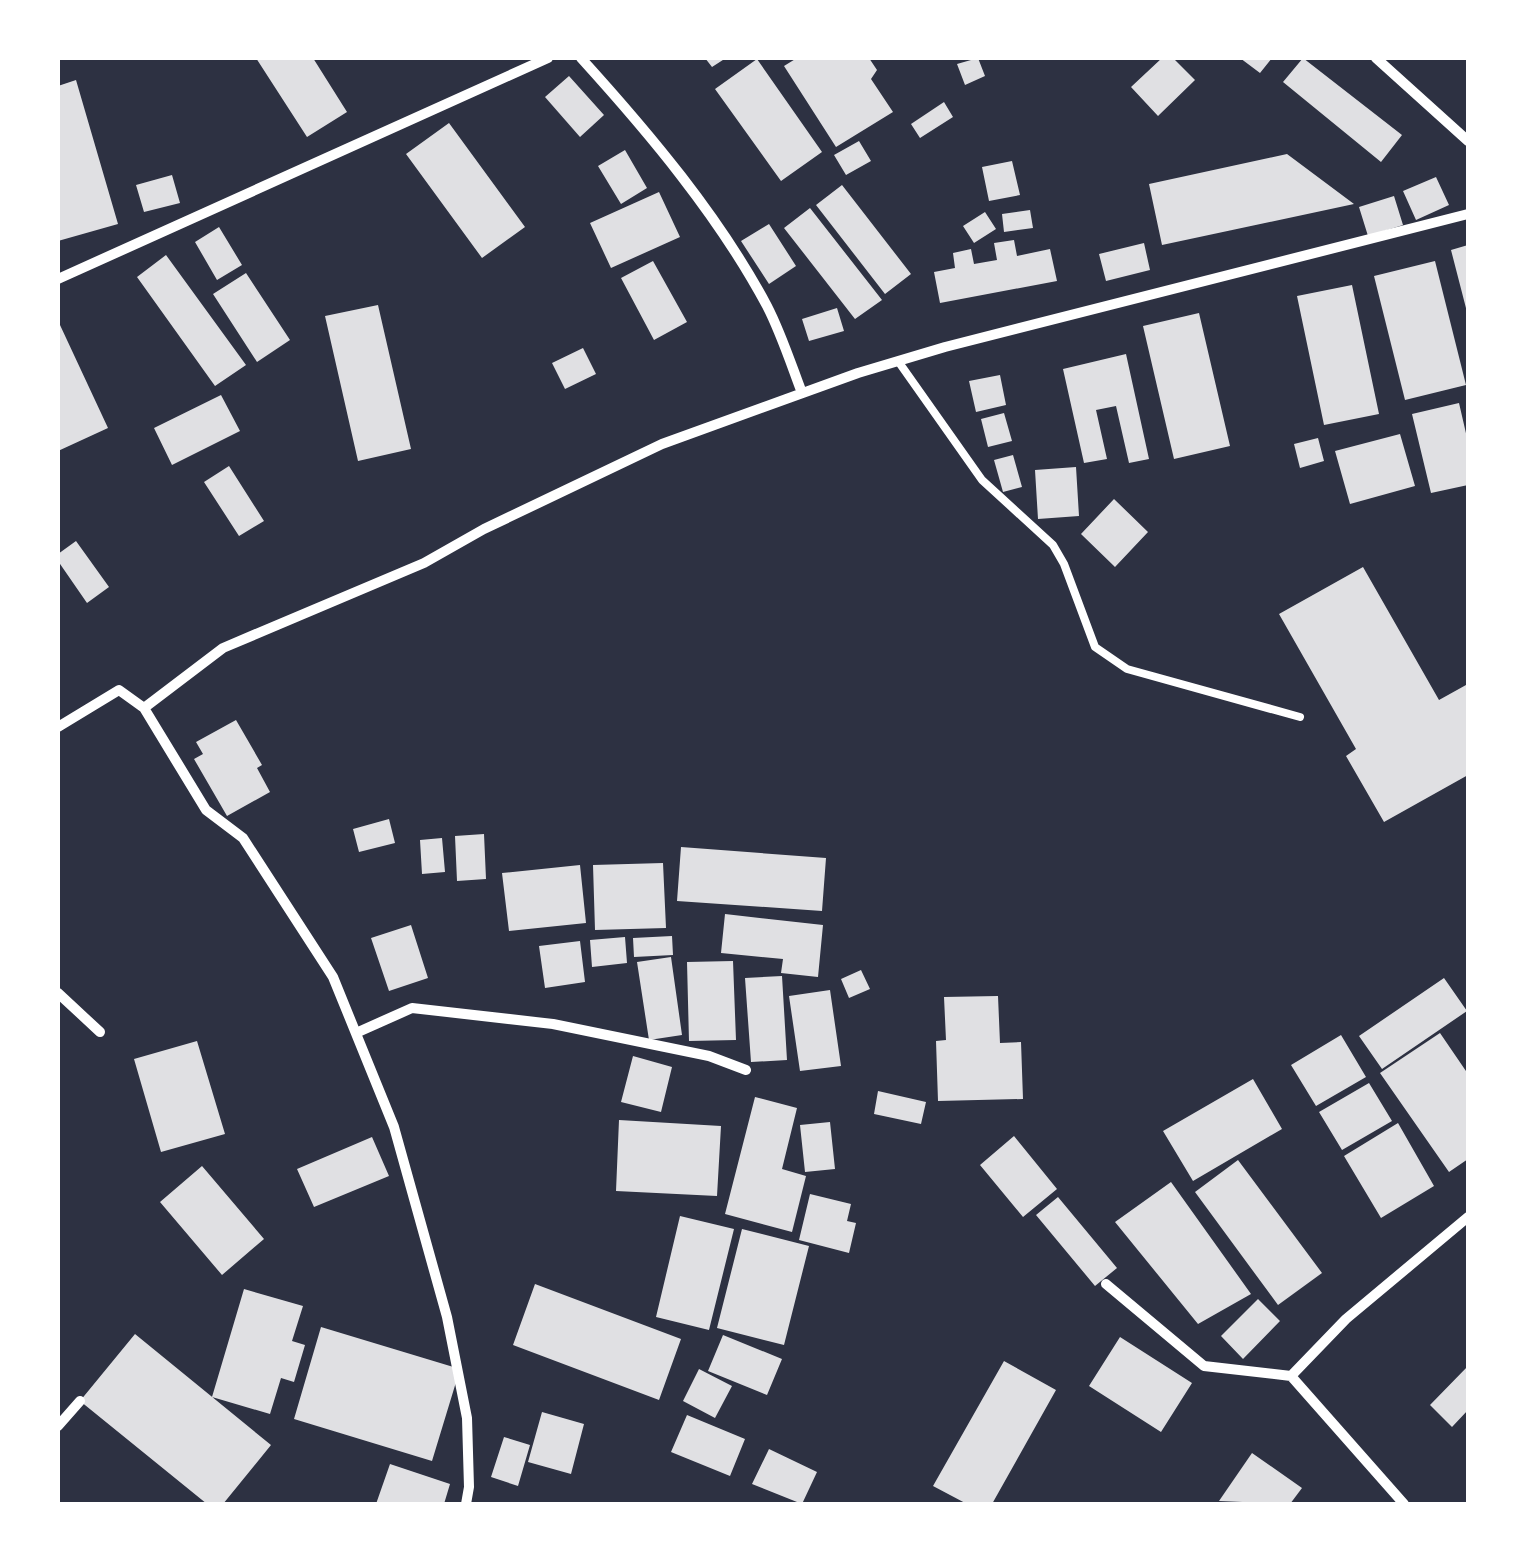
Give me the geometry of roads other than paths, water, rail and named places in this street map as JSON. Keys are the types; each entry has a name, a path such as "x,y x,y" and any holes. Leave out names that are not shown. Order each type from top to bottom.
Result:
{"street":[{"path":"58,279 548,58"},
{"path":"581,58 642,125 734,254 768,307 802,392"},
{"path":"1376,58 1468,141"},
{"path":"144,708 224,648 424,563 484,529 662,444 898,361 1468,214"},
{"path":"58,727 118,690 144,708 206,810 244,838 332,977 394,1127 458,1363 467,1418 466,1504"},
{"path":"58,993 100,1032"},
{"path":"356,1033 412,1008 553,1024 709,1056 746,1070"},
{"path":"1290,1376 1346,1319 1468,1217"},
{"path":"1106,1284 1204,1366 1290,1376 1404,1504"},
{"path":"58,1426 80,1402"}],"lane":[{"path":"898,361 982,480 1052,546 1064,564 1095,647 1126,669 1300,717"}]}
